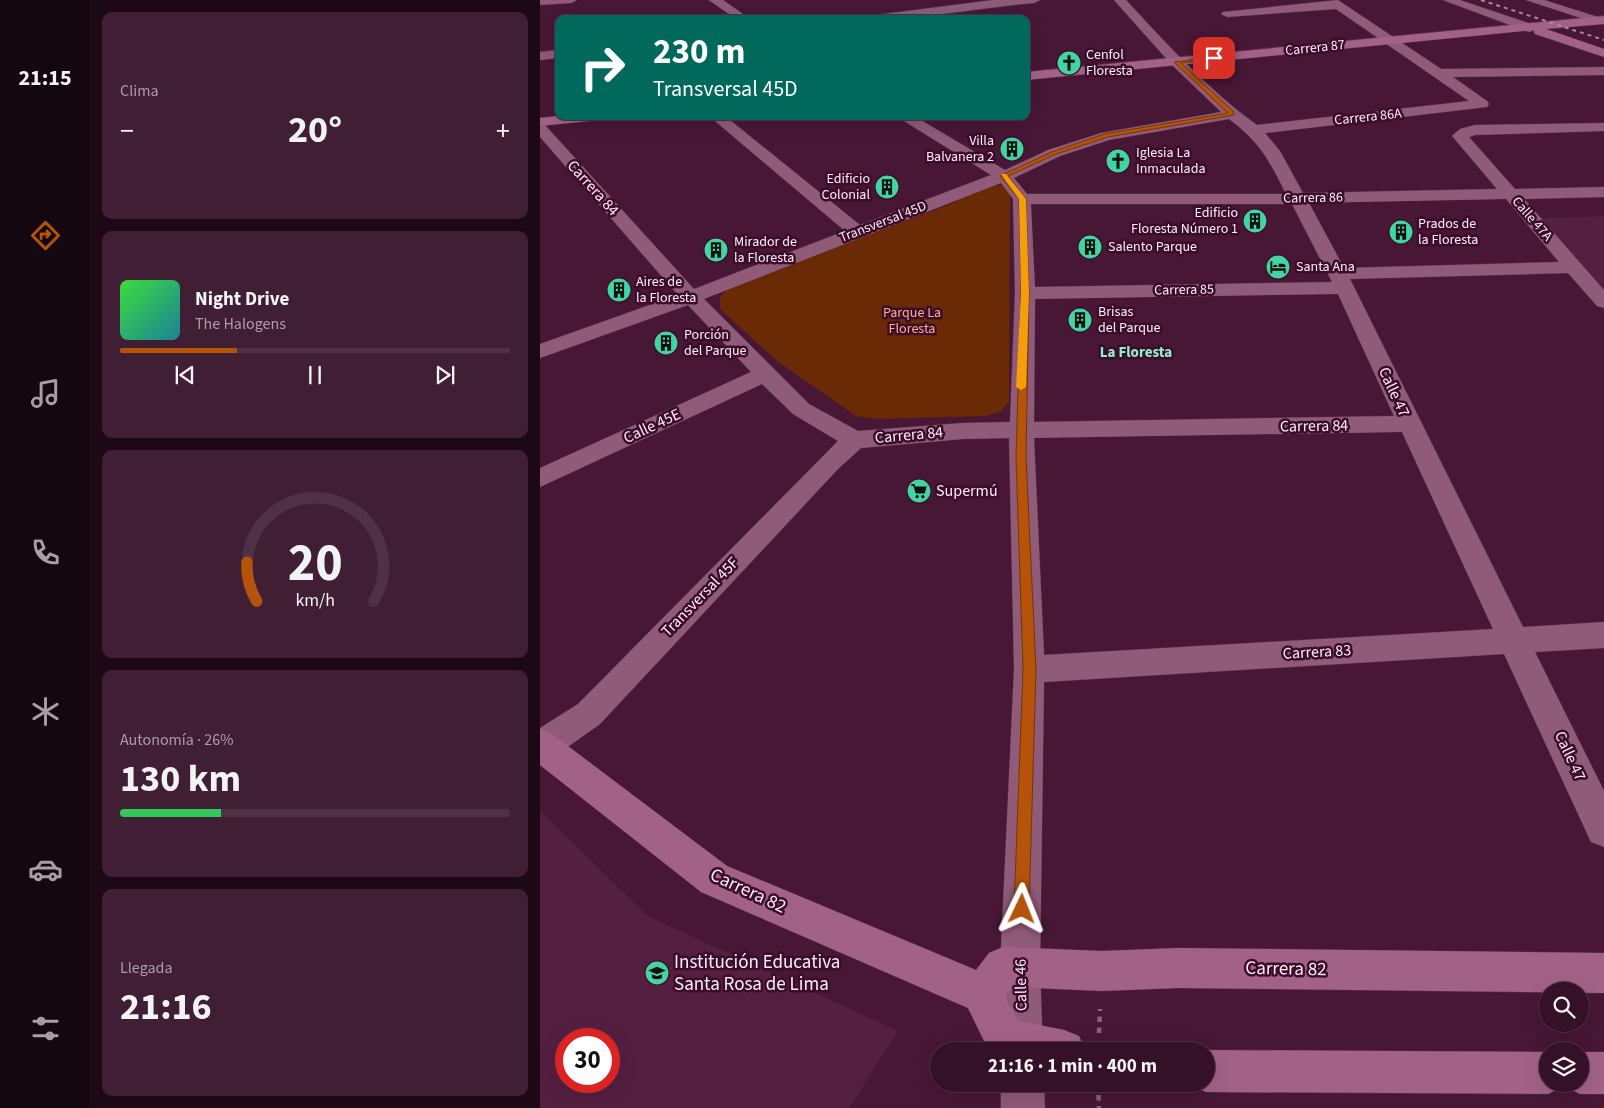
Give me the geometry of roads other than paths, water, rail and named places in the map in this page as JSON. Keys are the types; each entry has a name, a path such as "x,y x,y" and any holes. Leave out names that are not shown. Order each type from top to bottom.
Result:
{"street":[{"path":"540,2 571,0"},
{"path":"715,0 738,15"},
{"path":"898,15 971,2 1034,0"},
{"name":"Calle 47","path":"1120,0 1177,62 1232,114 1254,130 1272,151 1341,281 1604,828"},
{"path":"1350,0 1463,73"},
{"path":"1449,0 1604,53"},
{"path":"1532,0 1602,21"},
{"path":"1553,0 1577,14"},
{"path":"971,2 978,15"},
{"path":"1227,14 1334,2 1389,41 1440,73 1604,71"},
{"name":"Carrera 87","path":"1030,76 1602,21"},
{"path":"540,56 555,54"},
{"name":"Carrera 86A","path":"1254,130 1482,104 1440,73"},
{"name":"Transversal 45D","path":"540,351 691,297 1004,176 1054,153 1106,136 1232,114"},
{"path":"540,122 560,120"},
{"path":"721,120 857,232"},
{"path":"911,120 1004,176 1022,199"},
{"name":"Calle 47A","path":"1604,127 1475,130 1465,132 1460,136 1604,302"},
{"name":"Carrera 84","path":"540,128 691,297 765,374 801,409 854,440 963,431 1409,424"},
{"name":"Carrera 86","path":"1022,199 1299,199 1604,192"},
{"name":"Calle 46","path":"1022,199 1025,293 1021,430 1029,669 1020,968 1022,1042"},
{"name":"Carrera 85","path":"1025,293 1341,281 1574,267"},
{"name":"Calle 45E","path":"540,478 765,374"},
{"name":"Transversal 45F","path":"540,746 589,714 829,463 854,440"},
{"name":"Carrera 83","path":"1029,669 1604,635"},
{"name":"Carrera 82","path":"540,746 714,879 982,994 1003,967 1102,971 1178,968 1604,973"},
{"path":"982,994 1006,1039 1013,1042"},
{"path":"1215,1072 1539,1073"},
{"path":"1589,1073 1604,1073"},
{"path":"1023,1092 1023,1108"}],"railway":[{"path":"1481,0 1604,40"}],"place":[{"name":"Cenfol Floresta","path":"1069,63"},
{"name":"Villa Balvanera 2","path":"1012,149"},
{"name":"Iglesia La Inmaculada","path":"1118,161"},
{"name":"Edificio Colonial","path":"887,187"},
{"name":"Edificio Floresta Número 1","path":"1255,221"},
{"name":"Prados de la Floresta","path":"1401,232"},
{"name":"Salento Parque","path":"1090,247"},
{"name":"Mirador de la Floresta","path":"716,250"},
{"name":"Santa Ana","path":"1278,267"},
{"name":"Aires de la Floresta","path":"619,290"},
{"name":"Brisas del Parque","path":"1080,320"},
{"name":"Porción del Parque","path":"666,343"},
{"name":"Supermú","path":"919,491"},
{"name":"Institución Educativa Santa Rosa de Lima","path":"657,973"}],"district":[{"name":"La Floresta","path":"1136,352"}],"park label":[{"name":"Parque La Floresta","path":"912,322"}]}
